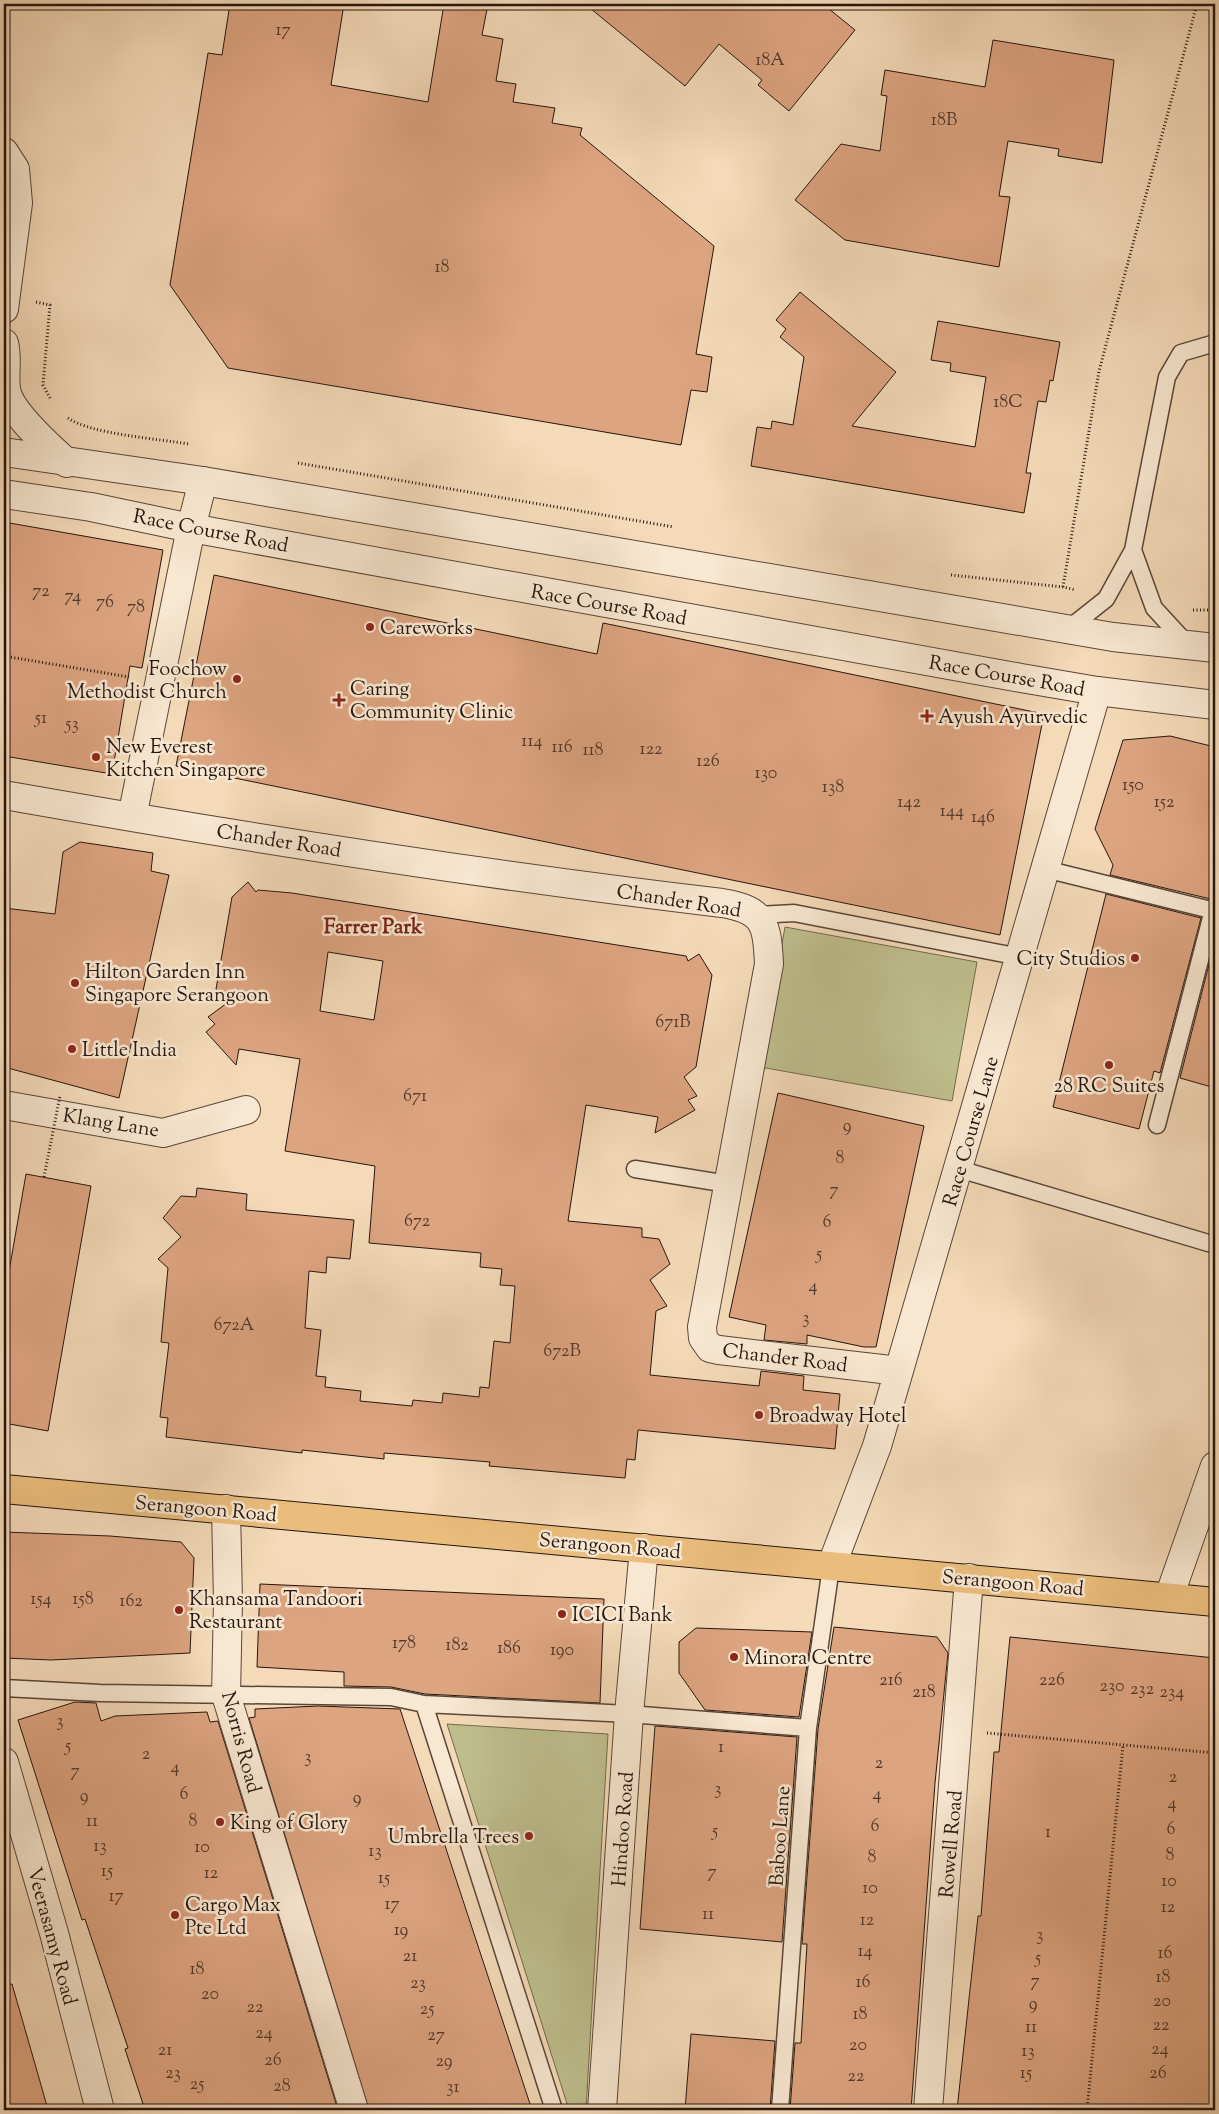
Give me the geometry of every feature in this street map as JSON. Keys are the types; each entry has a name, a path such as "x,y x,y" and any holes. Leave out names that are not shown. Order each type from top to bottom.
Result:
{"main road":[{"name":"Serangoon Road","path":"4,1489 1215,1602"}],"street":[{"path":"4,152 15,169 18,203 5,303"},
{"path":"4,343 7,354 6,390 16,410 37,435 67,463"},
{"path":"4,452 67,463 203,481 1131,640 1215,648"},
{"path":"132,818 191,528 203,481"},
{"path":"4,482 38,499"},
{"name":"Race Course Road","path":"4,494 91,507 191,528 1097,691 1215,705"},
{"name":"Race Course Lane","path":"831,1567 878,1446 898,1370 959,1169 1097,691"},
{"name":"Chander Road","path":"4,795 132,818 426,863 722,903 740,906 757,915 768,936 769,964 702,1327 703,1338 710,1348 898,1370"},
{"name":"Klang Lane","path":"4,1105 163,1133 246,1110"},
{"path":"1169,1597 1215,1466"},
{"name":"Norris Road","path":"226,1509 228,1601 226,1695 354,2110"},
{"name":"Hindoo Road","path":"602,2110 629,1714 644,1548"},
{"name":"Rowell Road","path":"928,2110 959,1731 969,1578"},
{"name":"Veerasamy Road","path":"4,1762 54,1933 100,2110"}],"lane":[{"path":"1068,629 1106,599 1133,550 1167,377 1181,353 1215,343"},
{"path":"1133,550 1154,608 1188,645"},
{"path":"1045,869 1214,911 1157,1125"},
{"path":"757,915 794,913 1020,957"},
{"path":"635,1169 728,1184"},
{"path":"959,1169 1215,1246"},
{"name":"Baboo Lane","path":"780,2110 808,1728 831,1567"},
{"path":"4,1688 100,1693 391,1697 424,1704 629,1714 808,1728"},
{"path":"424,1704 554,2110"}],"path":[{"path":"1063,587 1099,371 1197,4"},
{"path":"5,303 50,305 43,385 55,408"},
{"path":"62,413 74,422 97,429 196,446"},
{"path":"294,462 677,528"},
{"path":"949,574 1063,587 1106,599"},
{"path":"1154,608 1215,610"},
{"path":"4,656 159,682"},
{"path":"44,1177 60,1096"},
{"path":"959,1731 1215,1753"},
{"path":"1087,2110 1123,1746"}],"green space":[{"path":"785,927 977,962 952,1101 760,1067"},
{"path":"447,1724 608,1734 586,2110 569,2110"}],"building":[{"path":"230,4 344,4 331,85 428,102 444,4 488,4 482,35 503,39 496,81 516,84 513,102 555,108 552,123 582,128 580,135 714,246 696,354 712,357 707,392 691,390 681,445 228,368 170,285 208,53 222,55"},
{"path":"585,4 823,4 855,30 789,111 758,85 762,80 719,44 685,86"},
{"path":"993,40 1114,60 1102,163 1058,156 1059,149 1008,141 999,196 1010,197 999,267 845,240 795,200 841,144 880,151 887,96 881,95 885,70 985,87"},
{"path":"800,292 896,372 852,426 975,447 986,377 950,371 951,363 931,360 938,321 1060,342 1053,381 1050,380 1046,402 1038,401 1026,473 1031,473 1024,513 751,466 757,427 771,429 772,421 793,425 804,357 780,337 786,329 776,320"},
{"path":"4,522 163,550 142,668 130,666 112,774 4,756"},
{"path":"214,575 597,654 603,623 1044,714 1000,935 176,766"},
{"path":"1170,736 1215,747 1215,900 1110,875 1113,865 1095,829 1123,740"},
{"name":"Hilton Garden Inn Singapore Serangoon","path":"80,842 153,853 151,871 169,875 119,1098 4,1067 4,908 55,914 63,852"},
{"path":"248,882 256,892 258,890 292,893 686,956 688,961 699,954 712,975 696,1067 684,1077 697,1096 688,1100 695,1110 655,1133 658,1117 586,1105 568,1221 642,1228 642,1237 659,1239 670,1264 650,1280 667,1306 656,1311 650,1375 759,1386 761,1371 804,1376 803,1390 840,1394 835,1449 638,1430 635,1460 627,1459 625,1478 489,1466 490,1462 384,1453 384,1459 302,1450 302,1453 166,1437 168,1418 160,1417 169,1343 161,1342 168,1268 158,1259 181,1237 163,1218 181,1196 196,1197 197,1188 247,1194 246,1210 354,1220 350,1259 327,1257 326,1273 309,1271 305,1328 321,1330 316,1376 326,1377 325,1387 361,1391 360,1401 412,1406 413,1400 442,1403 443,1393 479,1397 480,1387 489,1388 494,1341 510,1343 515,1286 500,1285 502,1269 480,1267 481,1253 369,1243 375,1166 285,1151 300,1059 239,1049 236,1065 206,1032 215,1024 208,1017 227,1003 216,989 232,897","holes":["328,952 383,961 374,1020 320,1011"]},
{"path":"1106,894 1201,918 1160,1073 1154,1071 1139,1129 1053,1107"},
{"path":"1215,941 1215,1088 1180,1078"},
{"path":"778,1093 924,1126 876,1347 864,1347 807,1335 807,1344 764,1340 766,1325 729,1317"},
{"path":"26,1174 91,1186 48,1431 4,1423 4,1300"},
{"path":"4,1532 110,1536 181,1542 194,1558 190,1653 51,1660 4,1658"},
{"path":"260,1584 604,1599 600,1703 425,1694 391,1687 344,1686 344,1672 257,1667"},
{"path":"834,1627 937,1637 948,1653 935,1783 911,2110 790,2110 795,2043 801,2043 807,1944 802,1944 818,1729"},
{"name":"Minora Centre","path":"696,1628 812,1632 799,1717 705,1710 679,1673 679,1642"},
{"path":"1010,1637 1215,1658 1215,2110 957,2110 978,1916 981,1916 994,1752 999,1752"},
{"path":"75,1702 96,1703 101,1721 115,1716 207,1712 210,1722 218,1721 338,2110 145,2110 125,2049 128,2048 85,1919 82,1920 18,1720"},
{"path":"318,1706 400,1709 532,2110 369,2110 249,1718 255,1717 255,1709"},
{"path":"655,1726 797,1737 782,1942 640,1929"},
{"path":"12,1984 48,2110 4,2110 4,1985"},
{"path":"691,2034 775,2041 770,2110 685,2110"}],"place":[{"name":"Careworks","path":"370,627"},
{"name":"Foochow Methodist Church","path":"237,679"},
{"name":"Caring Community Clinic","path":"339,700"},
{"name":"Ayush Ayurvedic","path":"927,716"},
{"name":"New Everest Kitchen Singapore","path":"96,757"},
{"name":"City Studios","path":"1135,958"},
{"name":"Hilton Garden Inn Singapore Serangoon","path":"75,983"},
{"name":"Little India","path":"72,1049"},
{"name":"28 RC Suites","path":"1109,1065"},
{"name":"Broadway Hotel","path":"759,1415"},
{"name":"Khansama Tandoori Restaurant","path":"179,1610"},
{"name":"ICICI Bank","path":"562,1614"},
{"name":"Minora Centre","path":"734,1657"},
{"name":"King of Glory","path":"220,1822"},
{"name":"Umbrella Trees","path":"529,1836"},
{"name":"Cargo Max Pte Ltd","path":"175,1915"}],"district":[{"name":"Farrer Park","path":"373,926"}]}
